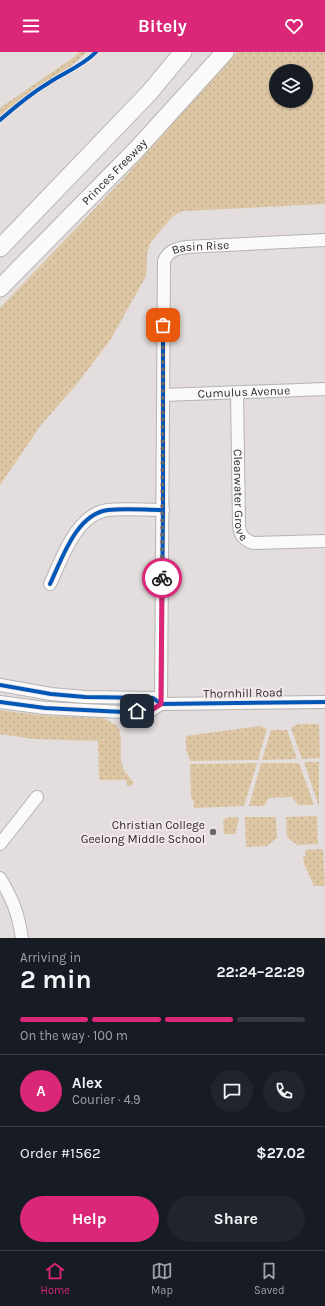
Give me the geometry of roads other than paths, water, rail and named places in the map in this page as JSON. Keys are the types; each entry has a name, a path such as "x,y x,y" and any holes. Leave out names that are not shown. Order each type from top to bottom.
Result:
{"highway":[{"path":"0,248 149,92 183,52"},
{"name":"Princes Freeway","path":"0,288 136,150 225,52"}],"street":[{"name":"Basin Rise","path":"161,704 164,261 167,255 172,251 186,247 325,240"},
{"name":"Cumulus Avenue","path":"164,395 325,389"},
{"name":"Clearwater Grove","path":"237,393 240,533 246,540 253,543 325,541"},
{"path":"50,584 73,536 91,517 107,510 163,510"},
{"name":"Thornhill Road","path":"0,685 51,694 85,697 153,698 161,704"},
{"name":"Thornhill Road","path":"0,702 45,708 150,711 161,704 325,702"},
{"path":"0,844 37,797"},
{"path":"0,878 12,897 19,918 22,938"}],"place":[{"name":"Christian College Geelong Middle School","path":"213,832"}]}
